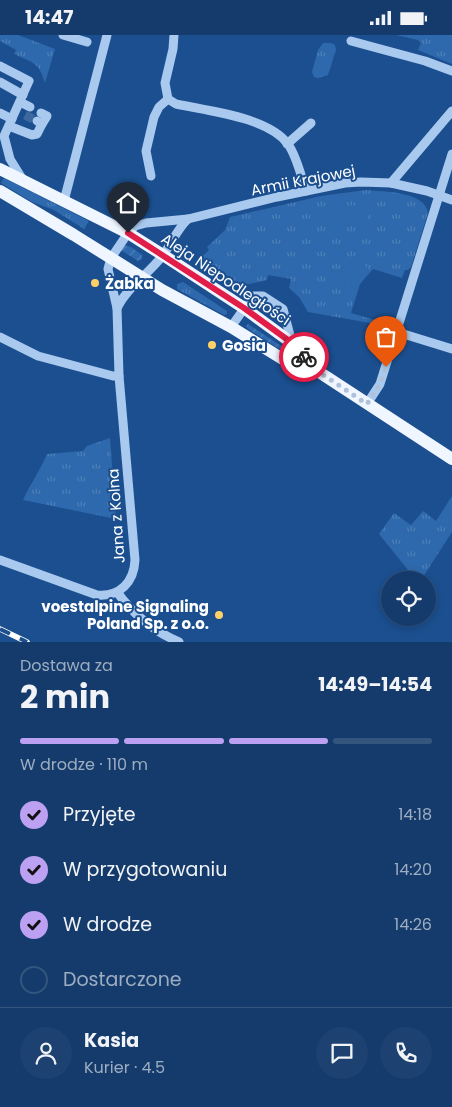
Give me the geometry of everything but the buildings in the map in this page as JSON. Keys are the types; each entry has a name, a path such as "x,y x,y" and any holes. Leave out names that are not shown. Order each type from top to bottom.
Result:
{"main road":[{"name":"Aleja Niepodległości","path":"0,169 128,233 163,255 244,308 292,343 319,372"},
{"name":"Aleja Niepodległości","path":"0,191 162,290 231,327 282,358 319,372 452,459"}],"street":[{"path":"63,35 87,42"},
{"path":"64,201 107,35"},
{"path":"174,35 173,49 165,83 168,99 176,104 262,124 277,133 288,144 306,191"},
{"path":"351,41 426,61 452,71"},
{"path":"0,66 29,81 16,110 2,134 10,159 23,180"},
{"path":"0,82 32,135 37,134 40,119"},
{"path":"151,176 146,151 154,117 159,107 168,99"},
{"path":"0,113 16,110 28,111"},
{"path":"391,183 452,111"},
{"path":"288,144 311,123"},
{"path":"367,404 380,384 452,154"},
{"name":"Armii Krajowej","path":"128,233 135,226 151,222 188,219 306,191 353,183 391,183 427,191 452,201"},
{"path":"117,308 122,297 144,278 188,219"},
{"path":"111,258 128,233"},
{"name":"Jana z Kolna","path":"111,258 108,269 117,308 119,376 135,560 131,579 117,592"},
{"path":"231,327 253,296 263,296 283,309 292,343"},
{"path":"397,332 452,349"},
{"path":"0,337 38,356 112,376 119,376"},
{"path":"0,560 97,595 108,595 117,592 124,602 150,627 179,642"}],"green space":[{"path":"0,35 18,35 55,49 45,83 38,67 14,54 16,50 0,41"},
{"path":"396,35 452,35 452,64 418,50 421,43 418,40"},
{"path":"323,43 335,45 336,50 328,75 318,78 314,77 312,72 318,50"},
{"path":"4,178 89,221 84,229 54,210 32,202 1,183"},
{"path":"366,190 393,192 412,197 420,200 428,213 411,267 405,270 402,278 373,269 360,284 351,313 388,324 387,326 308,312 299,297 289,288 291,279 268,275 267,280 245,285 239,284 201,258 209,250 207,247 225,230 230,217 321,196"},
{"path":"333,205 367,206 367,226 332,225"},
{"path":"124,245 131,247 142,255 142,259 138,261 121,250"},
{"path":"358,257 368,269 351,284 341,272"},
{"path":"183,282 227,311 227,314 224,315 177,289 177,284"},
{"path":"248,324 307,363 306,366 248,329 246,326"},
{"path":"110,438 116,519 23,500 47,454 83,451 87,446"},
{"path":"452,496 452,532 427,571 408,571 379,534 394,513 411,525 423,511 436,521"}],"tunnel":[{"path":"25,115 37,121"}],"railway":[{"path":"0,629 27,642"}],"way so far":[{"path":"304,357 319,372 367,404 380,384 386,367"}],"place":[{"name":"Żabka","path":"95,283"},
{"name":"Gosia","path":"212,345"},
{"name":"voestalpine Signaling Poland Sp. z o.o.","path":"219,615"}],"route":[{"path":"128,233 244,308 292,343 304,357"}]}
